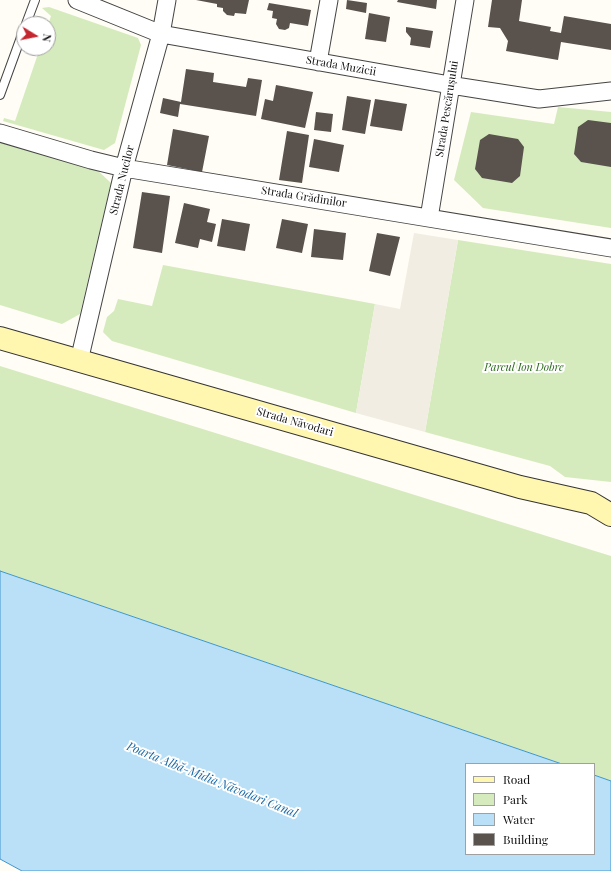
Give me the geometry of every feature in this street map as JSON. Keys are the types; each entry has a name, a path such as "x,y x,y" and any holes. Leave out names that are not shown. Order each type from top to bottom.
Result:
{"main road":[{"name":"Strada Năvodari","path":"0,338 79,362 240,406 520,487 601,502 611,515"}],"street":[{"name":"Strada Muzicii","path":"77,0 161,34 450,85 539,99 611,92"},
{"name":"Strada Nucilor","path":"79,362 124,168 161,34 166,0"},
{"path":"318,62 329,0"},
{"name":"Strada Pescărușului","path":"429,218 465,0"},
{"name":"Strada Grădinilor","path":"0,132 91,160 124,168 611,248"}],"lane":[{"path":"29,16 35,0"},
{"path":"0,95 16,51"}],"green space":[{"path":"49,7 138,38 141,45 115,143 104,150 3,121 4,118 15,121 37,56 56,56 56,16 51,16 42,8"},
{"path":"558,107 611,112 611,228 483,208 454,180 471,112 554,124"},
{"path":"0,138 95,168 111,183 80,314 62,324 0,305"},
{"name":"Parcul Ion Dobre","path":"458,240 611,264 611,482 565,477 550,466 425,432"},
{"path":"163,265 375,304 356,413 112,341 103,332 107,317 114,311 118,299 152,306"},
{"path":"0,366 611,556 611,781 595,775 595,763 559,763 0,571"}],"shaded area":[{"path":"414,233 458,240 425,432 356,413 375,304 400,309"}],"water":[{"name":"Poarta Albă-Midia Năvodari Canal","path":"0,571 559,763 465,763 465,855 595,855 595,775 611,781 611,871 22,871 0,859"}],"building":[{"path":"196,0 249,0 246,14 235,13 234,16 227,15 223,11 223,8 217,7 217,4"},
{"path":"347,0 367,3 366,13 346,9"},
{"path":"398,0 437,0 436,9 397,2"},
{"path":"492,0 522,0 519,21 551,27 550,31 561,33 564,16 611,24 611,50 561,42 558,60 506,51 508,41 500,28 488,27"},
{"path":"269,3 311,10 308,26 290,23 289,28 285,30 279,29 276,24 277,19 272,18 273,11 267,10"},
{"path":"369,13 390,17 386,42 365,39"},
{"path":"406,27 433,31 430,48 410,45 411,38 406,32"},
{"path":"186,69 214,73 213,82 246,87 248,78 262,80 256,116 180,104 178,117 160,113 163,98 181,102"},
{"path":"276,85 313,92 305,128 261,119 265,99 273,101"},
{"path":"347,96 371,100 365,134 342,130"},
{"path":"375,99 407,104 402,131 370,126"},
{"path":"316,112 333,114 331,132 314,130"},
{"path":"588,120 611,123 611,167 581,162 574,154 578,127"},
{"path":"173,129 209,136 202,172 167,165"},
{"path":"287,131 309,135 302,183 279,180"},
{"path":"489,134 518,139 524,147 520,176 512,183 482,178 475,169 480,140"},
{"path":"314,139 344,145 339,172 309,167"},
{"path":"142,192 170,196 162,253 133,248"},
{"path":"184,203 210,209 207,222 216,224 212,242 200,239 198,248 175,243"},
{"path":"222,219 250,224 245,251 217,246"},
{"path":"282,219 308,224 302,253 276,248"},
{"path":"314,229 346,233 343,260 311,257"},
{"path":"377,233 400,237 390,276 369,271"}]}
